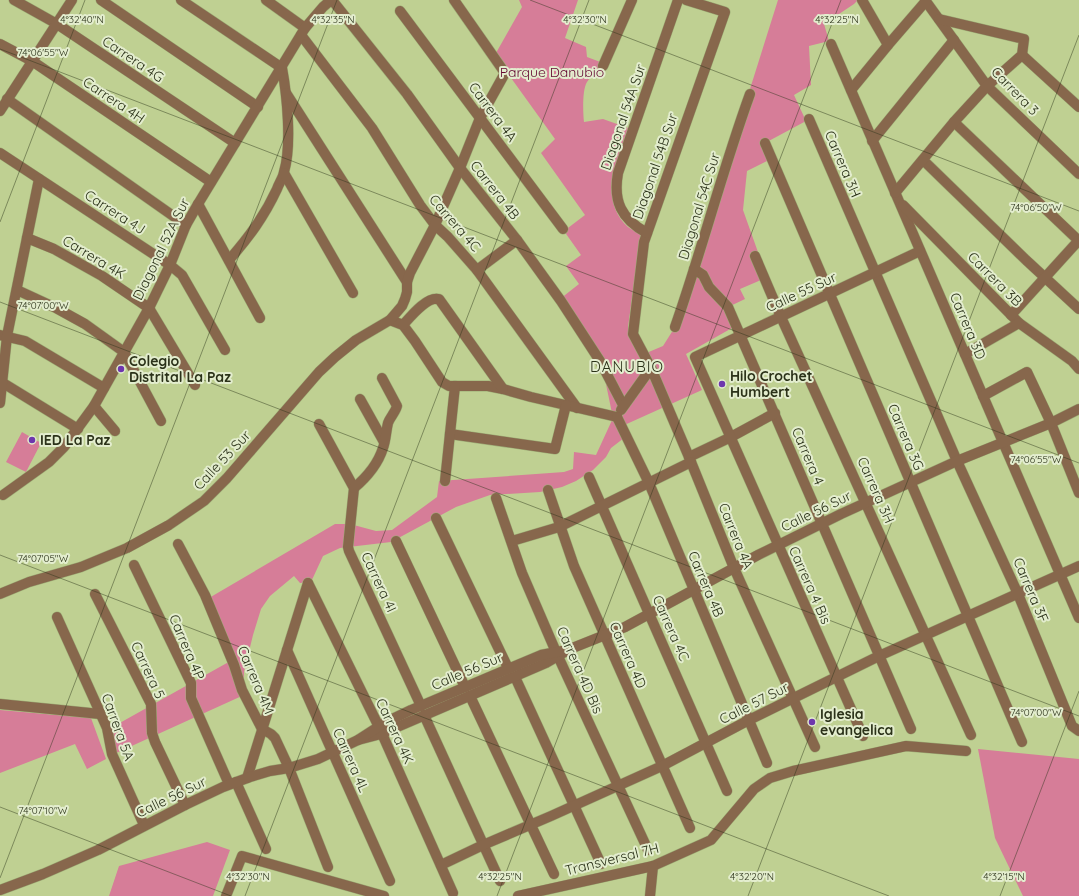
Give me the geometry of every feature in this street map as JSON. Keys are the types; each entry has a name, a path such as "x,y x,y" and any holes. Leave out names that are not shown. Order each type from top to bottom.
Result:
{"street":[{"name":"Carrera 4G","path":"14,0 56,24 235,143"},
{"path":"0,111 72,0"},
{"path":"101,0 258,107"},
{"path":"181,0 282,68 286,93 287,157 284,173 259,223 229,260"},
{"name":"Carrera 4C","path":"266,0 303,32 372,128 434,225 448,237 477,270 577,408"},
{"path":"454,0 505,72 480,118 460,168 407,282 407,292 402,306 390,320 403,325 445,385 488,386 618,417 624,405 651,368"},
{"path":"603,66 632,0"},
{"name":"Diagonal 54A Sur","path":"647,233 631,223 622,213 616,198 615,186 618,173 678,0"},
{"name":"Diagonal 54B Sur","path":"634,334 642,251 647,233 724,12 686,0"},
{"path":"862,0 888,44"},
{"name":"Diagonal 52A Sur","path":"3,495 49,462 64,447 94,406 149,308 170,265 186,225 198,204 303,32 326,2"},
{"name":"Carrera 4B","path":"326,2 407,94 460,168 517,240 561,301 600,361 624,405"},
{"path":"850,90 888,44 929,3"},
{"name":"Carrera 3","path":"929,3 987,86 1079,174"},
{"name":"Carrera 4A","path":"400,11 563,229"},
{"path":"897,197 923,160 954,122 987,86 1022,55 1024,39 939,19"},
{"path":"872,141 954,40"},
{"name":"Carrera 4H","path":"0,44 32,61 211,182"},
{"name":"Carrera 3D","path":"831,44 1079,618"},
{"path":"1022,55 1079,107"},
{"path":"286,93 407,282"},
{"name":"Diagonal 54C Sur","path":"675,327 732,143 750,94"},
{"path":"7,99 186,225"},
{"name":"Carrera 3H","path":"809,119 957,461"},
{"path":"954,122 1079,241 1011,315"},
{"name":"Carrera 3G","path":"765,143 1022,742"},
{"name":"Carrera 4J","path":"0,153 170,265 182,275 225,350"},
{"path":"923,160 1079,309"},
{"path":"284,173 353,293"},
{"path":"0,403 3,383 4,335 17,290 39,179"},
{"name":"Carrera 3B","path":"897,197 1019,323 1072,361 1079,369"},
{"path":"198,204 260,318"},
{"name":"Carrera 4K","path":"27,238 54,249 102,276 149,308 195,385"},
{"path":"477,270 517,240"},
{"name":"Calle 55 Sur","path":"695,357 920,251"},
{"name":"Carrera 3H","path":"755,256 781,317 971,735"},
{"name":"Carrera 4","path":"694,269 703,275 709,287 728,307 911,729"},
{"path":"17,290 56,308 85,324 124,352 161,421"},
{"path":"403,325 427,301 439,298 503,389"},
{"name":"Calle 53 Sur","path":"0,594 29,582 81,567 127,548 169,525 204,501 227,478 319,372 335,356 356,340 390,320"},
{"path":"965,354 1019,323"},
{"name":"Carrera 4A","path":"634,334 651,368 734,568 815,747"},
{"path":"4,335 25,341 104,388"},
{"name":"Carrera 4 Bis","path":"695,357 729,438 863,736"},
{"path":"983,396 1027,372 1075,472 1079,493"},
{"path":"319,424 354,488 366,477 379,458 388,421 394,414 397,406 382,378"},
{"path":"3,383 78,429"},
{"path":"445,481 455,386"},
{"path":"360,399 384,442"},
{"path":"450,434 555,449 566,405"},
{"path":"94,406 115,431"},
{"name":"Calle 56 Sur","path":"467,691 515,677 558,654 649,614 777,545 822,523 957,461 1051,423 1079,409"},
{"path":"512,542 560,527 649,484 775,413"},
{"name":"Carrera 4B","path":"618,417 649,484 767,763"},
{"name":"Carrera 3F","path":"957,461 1018,594 1072,726 1078,731"},
{"name":"Carrera 4C","path":"589,477 727,791"},
{"name":"Carrera 4I","path":"354,488 348,547 349,551 500,881"},
{"name":"Carrera 4D","path":"548,490 574,566 690,828"},
{"name":"Carrera 4D Bis","path":"496,498 522,573 648,850"},
{"path":"436,518 508,668"},
{"path":"396,541 554,874"},
{"name":"Carrera 4M","path":"178,544 205,595 234,665 242,690 262,729 275,738 290,768 328,867"},
{"name":"Carrera 4P","path":"134,565 191,683 191,698 266,849"},
{"name":"Calle 57 Sur","path":"441,865 662,766 749,720 879,656 1079,566"},
{"name":"Carrera 4K","path":"287,650 308,583 380,731 453,892"},
{"name":"Carrera 5","path":"95,594 151,704 152,733 155,742 185,804"},
{"name":"Carrera 5A","path":"56,617 107,728 112,754 144,825"},
{"path":"247,778 287,650"},
{"name":"Carrera 4L","path":"287,650 390,881"},
{"name":"Calle 56 Sur","path":"0,890 43,874 98,850 185,804 233,783 310,762 380,731 386,722 422,711 467,691 508,668 541,655 558,654"},
{"path":"515,677 601,864"},
{"path":"0,704 100,714"},
{"name":"Transversal 7H","path":"518,896 653,866 711,840 754,789 770,778 792,771 906,746 966,751"},
{"path":"226,896 242,856 384,896"},
{"path":"650,896 653,866"}],"green space":[{"name":"Parque Danubio","path":"519,0 578,0 565,38 586,47 587,57 603,63 585,86 583,102 584,122 603,119 628,128 616,166 612,192 614,204 619,216 628,227 641,235 628,327 638,354 644,354 663,346 675,327 778,0 858,0 824,24 829,41 809,46 811,85 794,95 806,121 765,143 773,158 747,171 743,210 759,255 761,280 740,289 745,299 724,309 732,328 686,354 702,390 620,427 624,438 611,448 606,457 593,470 576,481 562,487 540,492 490,495 456,507 391,542 340,548 323,556 311,582 300,583 294,576 270,596 261,609 244,672 244,695 114,754 109,729 234,659 209,598 335,524 350,524 376,531 392,530 437,497 439,481 564,472 573,469 574,452 596,455 613,418 601,360 560,299 579,284 566,266 581,255 564,231 585,215 541,153 555,139 506,71 496,53 522,7"},
{"path":"22,432 41,443 26,472 6,462"},
{"path":"0,710 91,718 106,759 87,769 75,744 0,773"},
{"path":"978,749 1079,759 1079,896 1023,896 995,838"},
{"path":"207,842 230,850 213,896 109,896 119,866"}],"place":[{"name":"Colegio Distrital La Paz","path":"121,369"},
{"name":"Hilo Crochet Humbert","path":"722,384"},
{"name":"IED La Paz","path":"32,440"},
{"name":"Iglesia evangelica","path":"812,722"}],"district":[{"name":"DANUBIO","path":"627,367"}]}
